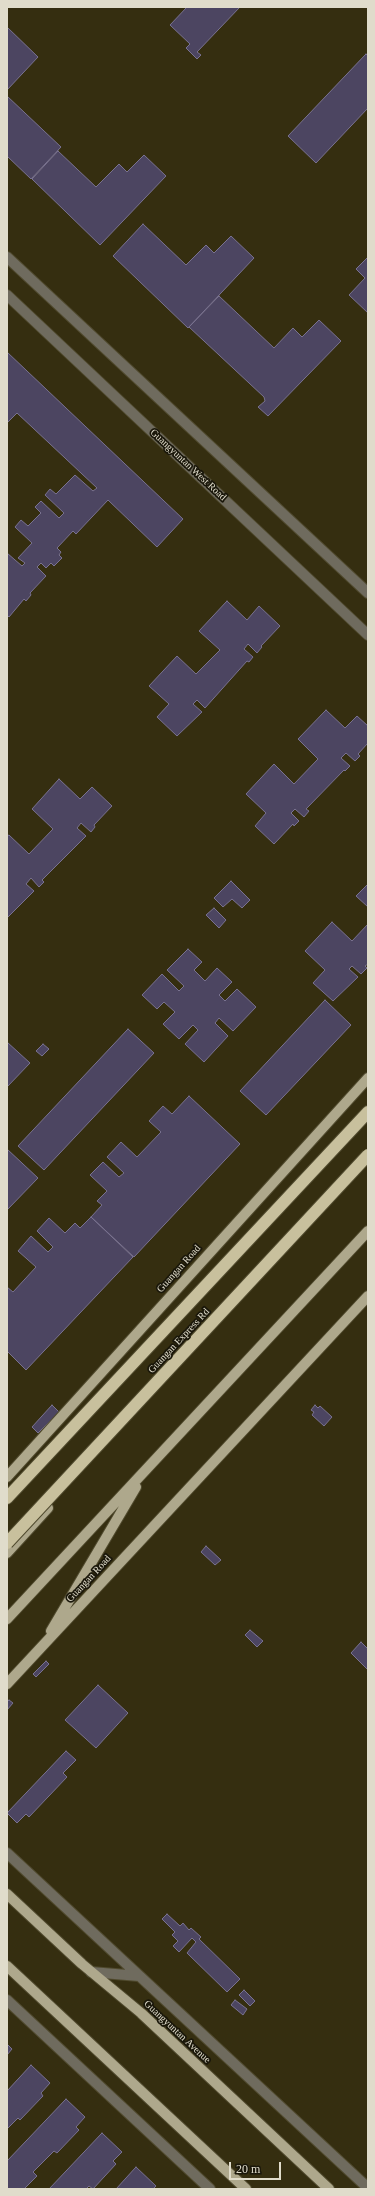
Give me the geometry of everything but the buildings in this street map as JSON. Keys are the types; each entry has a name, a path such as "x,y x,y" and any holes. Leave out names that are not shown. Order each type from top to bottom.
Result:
{"highway":[{"name":"Guangan Express Rd","path":"7,1498 368,1112"},
{"name":"Guangan Express Rd","path":"7,1543 368,1154"}],"main road":[{"name":"Guangan Road","path":"7,1477 368,1078"},
{"path":"7,1553 368,1154"},
{"path":"7,1619 368,1231"},
{"name":"Guangan Road","path":"7,1684 368,1296"},
{"path":"40,1648 147,1469"},
{"name":"Guangyuntan Avenue","path":"7,1894 91,1972 141,2013 330,2189"},
{"path":"7,1966 246,2189"}],"street":[{"path":"7,257 368,593"},
{"name":"Guangyuntan West Road","path":"7,295 368,635"},
{"path":"7,1853 368,2188"},
{"path":"91,1972 139,1976"},
{"path":"7,2000 210,2189"}]}
